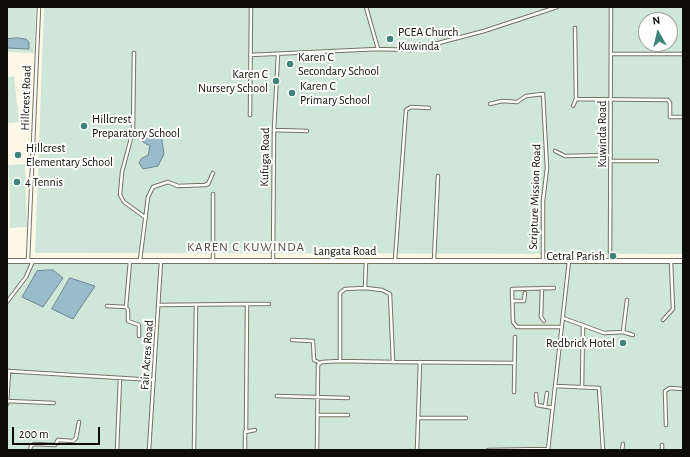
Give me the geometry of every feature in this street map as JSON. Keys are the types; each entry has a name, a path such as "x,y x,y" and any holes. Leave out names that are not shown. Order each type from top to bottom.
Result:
{"main road":[{"name":"Langata Road","path":"7,261 683,261"}],"street":[{"name":"Hillcrest Road","path":"28,260 39,7"},
{"path":"250,115 251,7"},
{"path":"366,7 378,49"},
{"path":"542,7 543,12"},
{"path":"250,55 378,49 412,50 484,31 557,7"},
{"name":"Kuwinda Road","path":"610,260 611,7"},
{"path":"573,106 576,99 575,28"},
{"path":"134,53 133,131 122,172 120,195 122,200 146,218"},
{"name":"Kufuga Road","path":"273,261 274,130 278,54"},
{"path":"611,54 683,54"},
{"name":"Scripture Mission Road","path":"490,104 502,101 517,102 526,96 543,94 547,168 542,201 543,261"},
{"path":"576,99 668,100 670,102 670,117 683,117"},
{"path":"396,260 406,110 411,107 429,108"},
{"path":"274,130 307,131"},
{"path":"554,151 564,156 611,155"},
{"path":"611,161 657,161"},
{"path":"140,260 148,197 153,187 168,182 178,186 205,185 208,184 213,173"},
{"path":"434,260 438,176"},
{"path":"213,194 213,261"},
{"path":"7,302 26,276 34,260"},
{"path":"130,260 126,307 128,310 128,321 139,325 139,336"},
{"name":"Fair Acres Road","path":"149,450 161,260"},
{"path":"365,288 366,261"},
{"path":"488,450 548,450 569,261"},
{"path":"663,320 673,310 670,261"},
{"path":"340,361 340,293 345,289 365,288 382,290 390,294 393,362"},
{"path":"554,288 514,288 511,291 513,322 515,326 562,326"},
{"path":"542,288 541,317 544,321"},
{"path":"512,301 524,300 525,293"},
{"path":"623,332 627,300"},
{"path":"245,450 247,304"},
{"path":"159,305 269,304"},
{"path":"194,450 196,305"},
{"path":"107,306 126,307"},
{"path":"563,318 604,333 623,332 633,335"},
{"path":"582,386 583,325"},
{"path":"514,392 515,337"},
{"path":"292,340 313,341 314,360 320,363 340,361 514,362"},
{"path":"417,450 420,362"},
{"path":"317,450 318,367 320,363"},
{"path":"54,403 7,402 8,371 154,380"},
{"path":"117,450 120,378"},
{"path":"556,386 597,387 600,390 603,450"},
{"path":"666,425 665,391 670,388 683,389"},
{"path":"545,406 547,393"},
{"path":"536,394 536,404 553,408"},
{"path":"277,396 348,398"},
{"path":"318,415 348,415"},
{"path":"418,418 466,418"},
{"path":"30,450 30,446 34,444 55,445 58,440 73,441 76,436 79,422"},
{"path":"246,431 255,430"},
{"path":"622,450 623,444"}],"green space":[{"path":"7,7 36,7 34,53 7,52"},
{"path":"44,7 683,7 683,254 35,253"},
{"path":"14,76 19,122 7,123 7,77"},
{"path":"25,164 27,227 10,228 8,165"},
{"path":"683,263 683,450 7,450 7,264"}],"water":[{"path":"7,39 26,39 29,42 29,49 7,48"},
{"path":"143,131 153,131 161,134 164,154 158,166 143,169 139,163 141,159 148,155 150,146 143,142 140,135"},
{"path":"53,270 63,278 43,307 22,297 37,271"},
{"path":"70,278 95,286 73,319 52,309"}],"place":[{"name":"PCEA Church Kuwinda","path":"390,39"},
{"name":"Karen C Secondary School","path":"290,64"},
{"name":"Karen C Nursery School","path":"276,81"},
{"name":"Karen C Primary School","path":"292,93"},
{"name":"Hillcrest Preparatory School","path":"84,126"},
{"name":"Hillcrest Elementary School","path":"18,155"},
{"name":"4 Tennis","path":"17,182"},
{"name":"Cetral Parish","path":"613,256"},
{"name":"Redbrick Hotel","path":"623,343"}],"district":[{"name":"KAREN C KUWINDA","path":"246,247"}]}
